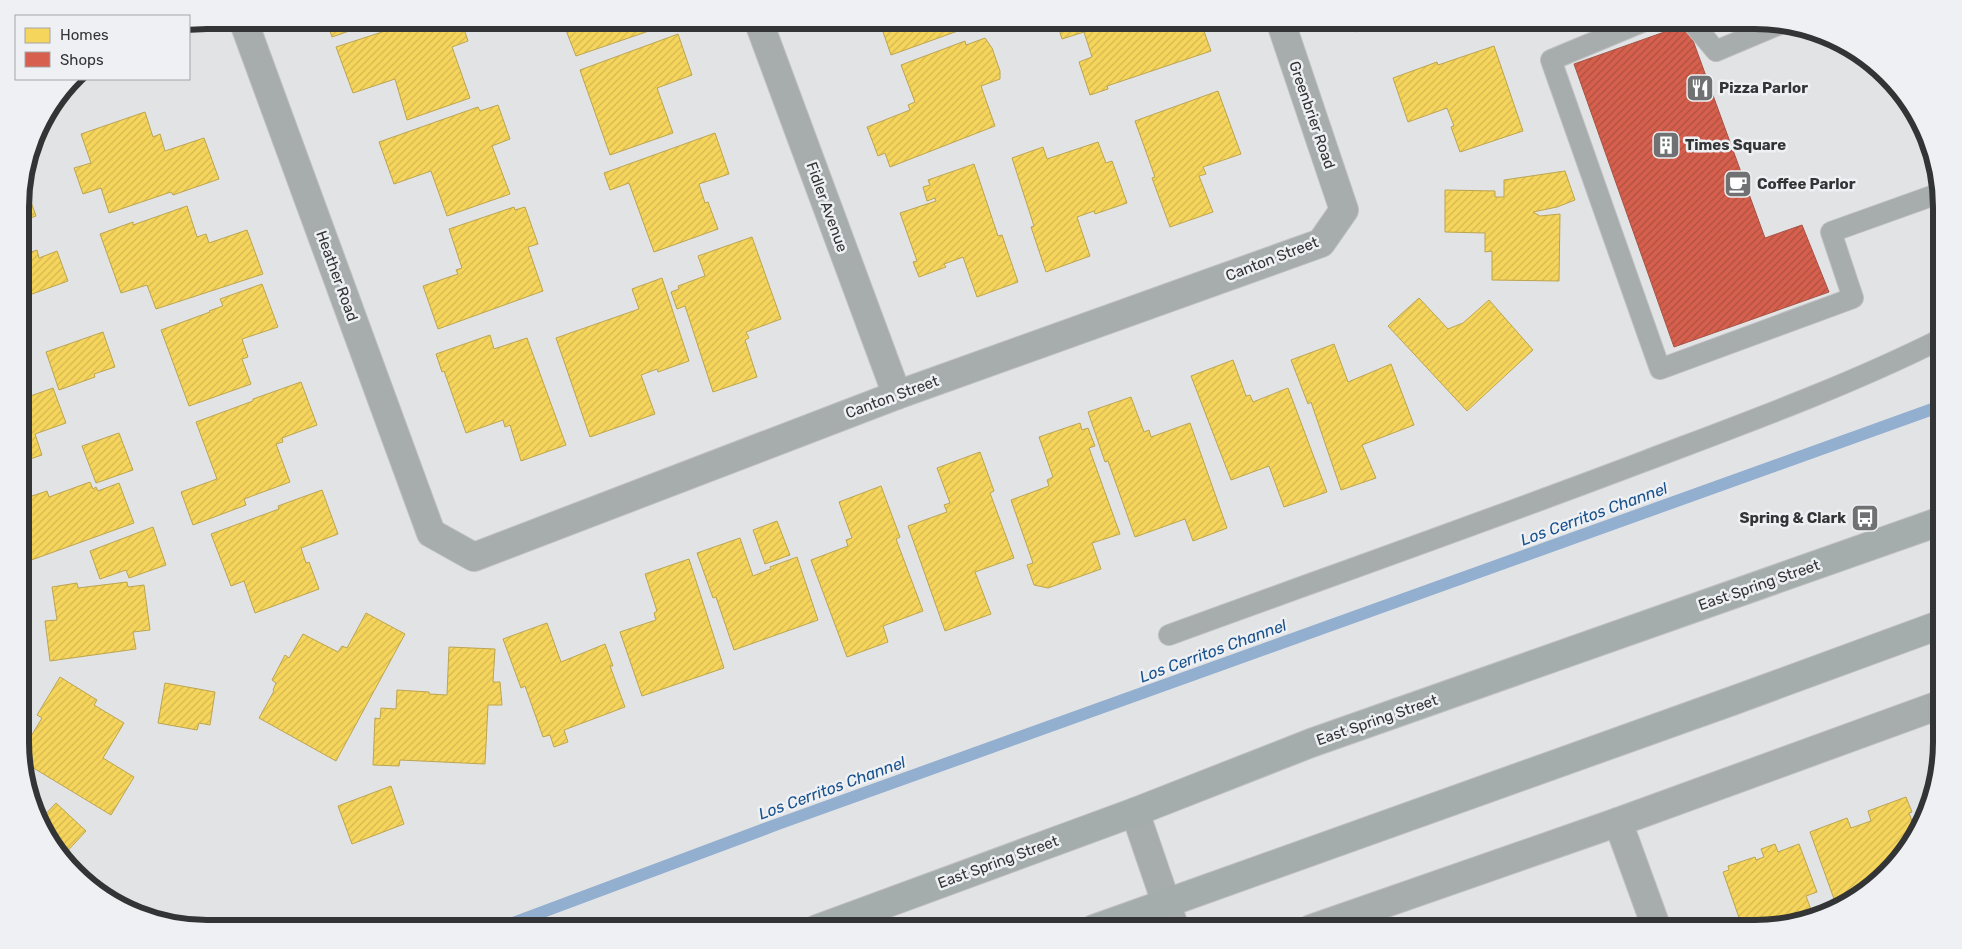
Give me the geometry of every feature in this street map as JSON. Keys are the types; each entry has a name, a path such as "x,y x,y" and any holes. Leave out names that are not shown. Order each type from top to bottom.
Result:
{"main road":[{"name":"East Spring Street","path":"841,920 1134,812 1311,743 1933,524"},
{"path":"1118,920 1722,705 1933,627"}],"street":[{"name":"Heather Road","path":"246,29 432,533"},
{"name":"Fidler Avenue","path":"761,29 897,395"},
{"name":"Greenbrier Road","path":"1283,29 1344,210"},
{"name":"Canton Street","path":"432,533 474,557 897,395 1321,243 1344,210"},
{"path":"1337,920 1618,822 1933,707"},
{"path":"1134,812 1172,920"},
{"path":"1618,822 1653,920"}],"lane":[{"path":"1625,29 1551,60 1660,369 1854,298 1831,232 1933,196"},
{"path":"1698,29 1716,51 1768,29"},
{"path":"1169,635 1526,506 1782,410 1894,362 1933,343"}],"building: Homes":[{"path":"329,29 355,29 332,37"},
{"path":"391,29 464,29 468,41 452,47 470,98 407,120 395,79 353,93 336,47"},
{"path":"566,29 655,29 576,56"},
{"path":"882,29 963,29 891,55"},
{"path":"1059,29 1203,29 1211,51 1107,86 1108,89 1090,95 1079,62 1092,57 1084,32 1062,39"},
{"path":"678,34 692,75 657,88 673,133 610,155 580,70"},
{"path":"985,38 992,48 1000,71 1000,79 981,86 995,126 890,167 885,153 878,156 867,127 910,110 908,105 915,102 901,65 965,41 966,45"},
{"path":"1494,46 1523,131 1460,152 1451,127 1454,126 1447,108 1408,122 1393,78 1437,62 1438,65"},
{"path":"1218,91 1241,154 1203,167 1206,174 1199,176 1213,212 1170,227 1152,178 1155,177 1135,121"},
{"path":"498,105 510,139 492,146 510,194 447,216 431,171 394,184 379,142 478,107 480,111"},
{"path":"145,112 153,137 160,134 165,151 204,138 219,179 173,195 171,192 109,213 101,188 83,194 74,168 91,163 81,134"},
{"path":"715,133 729,174 699,184 705,203 708,202 718,229 654,252 629,183 610,190 604,173"},
{"path":"1098,142 1106,163 1112,161 1127,203 1095,214 1094,211 1077,217 1090,256 1046,272 1031,227 1034,226 1012,158 1043,147 1047,159"},
{"path":"974,164 998,236 1002,235 1018,282 977,297 963,257 944,264 946,267 919,277 913,262 917,261 900,213 936,201 935,198 927,201 923,187 930,185 928,180"},
{"path":"1565,171 1575,200 1557,207 1533,212 1540,216 1560,214 1559,281 1492,280 1492,251 1485,252 1485,233 1445,232 1445,190 1495,191 1495,197 1504,197 1504,180"},
{"path":"29,196 36,216 29,219"},
{"path":"187,206 197,237 206,234 209,243 247,230 263,274 156,309 147,285 121,293 100,234 133,222 133,225"},
{"path":"514,207 515,210 525,207 538,244 528,247 543,291 438,329 423,286 458,274 456,270 462,268 449,229"},
{"path":"752,237 781,319 746,332 749,338 745,340 757,377 713,392 685,306 677,309 671,292 679,289 678,286 705,276 698,256"},
{"path":"37,250 39,258 57,251 68,281 29,295 29,253"},
{"path":"662,278 689,361 658,372 657,369 641,375 655,414 590,437 556,338 639,309 632,289"},
{"path":"262,284 278,327 242,339 248,357 242,359 251,384 189,406 161,330 210,312 223,306 220,299"},
{"path":"1419,298 1448,329 1463,323 1489,300 1533,350 1467,411 1388,326"},
{"path":"103,332 115,367 94,374 95,377 59,390 46,352"},
{"path":"490,335 494,349 527,338 566,445 521,461 510,425 505,427 503,420 466,433 436,354"},
{"path":"1334,344 1348,382 1391,364 1414,425 1362,445 1376,478 1341,490 1311,402 1308,404 1291,360"},
{"path":"1233,360 1246,396 1250,395 1253,402 1288,388 1327,492 1284,507 1269,466 1231,480 1191,376"},
{"path":"301,382 317,425 282,438 283,442 276,444 290,482 244,499 246,505 193,525 181,492 217,479 196,422"},
{"path":"53,388 66,423 35,434 42,455 29,459 29,397"},
{"path":"1131,397 1144,432 1149,430 1151,437 1190,423 1227,528 1193,541 1185,519 1135,537 1108,461 1105,462 1088,412"},
{"path":"1080,423 1082,430 1088,428 1095,446 1089,448 1120,534 1092,543 1101,569 1048,588 1034,585 1027,565 1033,563 1011,500 1049,486 1047,480 1053,477 1039,437"},
{"path":"119,433 133,470 96,483 82,446"},
{"path":"980,452 994,491 990,493 1014,558 975,572 991,614 945,631 908,526 947,512 944,505 950,503 937,468"},
{"path":"90,482 93,489 96,487 98,491 119,483 134,523 29,561 29,497 47,491 49,497"},
{"path":"881,486 900,537 896,539 923,611 883,626 888,642 847,657 811,560 848,546 846,540 852,538 839,502"},
{"path":"322,490 338,534 301,548 306,563 309,562 319,589 255,613 244,581 231,586 211,534 279,509 278,506"},
{"path":"777,521 790,555 765,564 753,530"},
{"path":"153,527 166,565 129,578 126,570 100,579 90,551"},
{"path":"740,538 753,576 771,569 770,567 797,557 818,620 734,650 716,597 713,598 697,553"},
{"path":"689,559 724,668 642,696 620,632 656,620 654,613 657,611 645,574"},
{"path":"127,582 128,587 144,585 150,630 133,632 136,649 50,661 45,621 57,620 52,587 77,583 78,588"},
{"path":"366,613 405,634 336,761 259,718 274,691 276,683 272,680 285,655 289,658 303,634 338,652 342,646 347,648"},
{"path":"547,623 561,662 605,644 613,666 610,666 625,707 564,730 568,742 554,747 550,735 543,737 525,686 521,688 503,639"},
{"path":"449,647 495,649 493,682 500,682 502,705 488,705 485,764 400,760 399,766 373,765 375,718 380,719 381,708 396,709 397,690 447,695"},
{"path":"60,677 97,700 94,705 124,723 103,758 134,777 111,815 30,766 29,739 42,718 37,715"},
{"path":"165,683 215,692 210,725 199,723 197,730 158,723"},
{"path":"391,786 404,824 352,844 338,806"},
{"path":"1906,797 1912,812 1909,813 1913,824 1889,860 1873,876 1846,895 1834,899 1810,832 1847,818 1851,828 1871,821 1868,811"},
{"path":"56,803 86,831 67,851 44,815"},
{"path":"1775,844 1778,852 1799,844 1817,892 1806,896 1812,911 1778,919 1740,920 1723,872 1729,870 1728,866 1755,857 1756,860 1764,857 1761,849"}],"building: Shops":[{"name":"Times Square","path":"1673,29 1689,29 1765,238 1802,225 1829,292 1674,347 1574,64"}],"waterway":[{"name":"Los Cerritos Channel","path":"521,920 778,824 1933,409"}],"place":[{"name":"Pizza Parlor","path":"1700,88"},
{"name":"Times Square","path":"1666,145"},
{"name":"Coffee Parlor","path":"1738,184"},
{"name":"Spring & Clark","path":"1865,518"}]}
